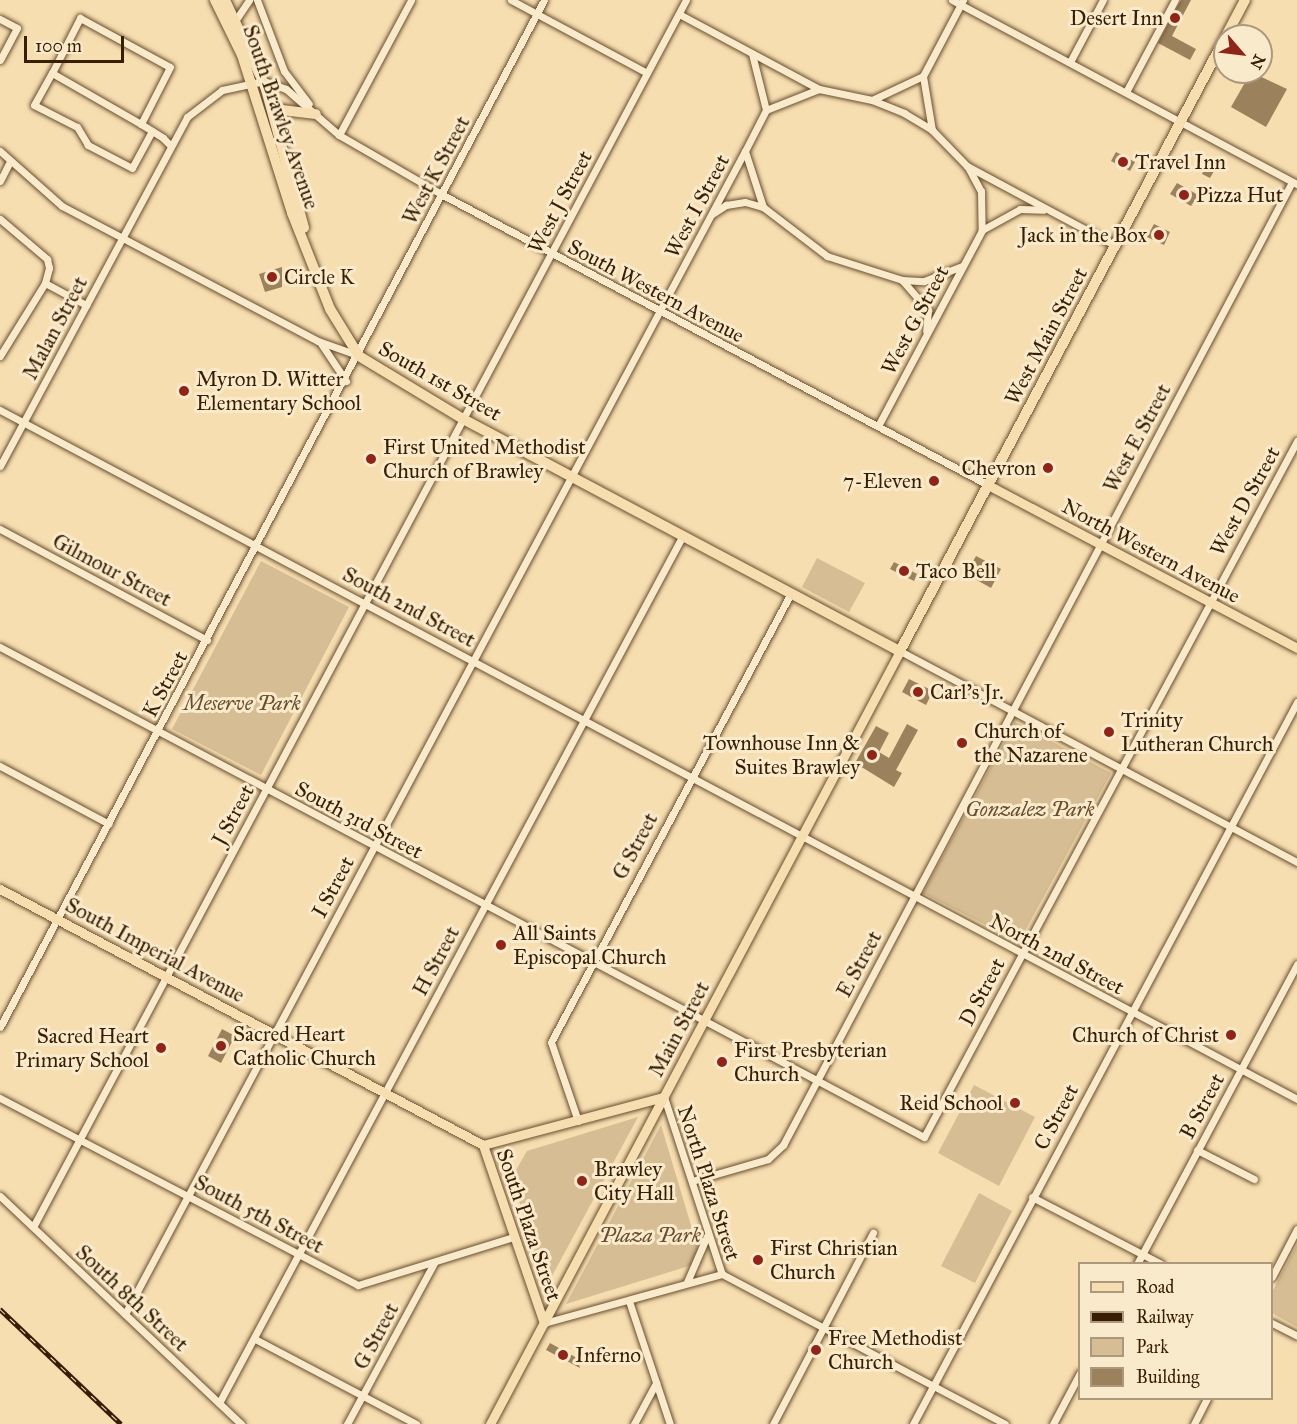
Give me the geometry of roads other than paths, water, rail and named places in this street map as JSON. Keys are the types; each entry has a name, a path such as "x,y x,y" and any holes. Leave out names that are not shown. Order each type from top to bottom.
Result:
{"highway":[{"name":"South Brawley Avenue","path":"215,0 252,82 292,213 308,248 330,309 359,356"},
{"name":"South Brawley Avenue","path":"225,0 237,18 264,81 276,118 308,248"},
{"name":"West Main Street","path":"1233,24 1245,0"},
{"name":"West Main Street","path":"900,651 1213,62"},
{"path":"276,118 282,110 316,114"},
{"name":"South 1st Street","path":"359,356 463,419 900,651"}],"main road":[{"name":"North Western Avenue","path":"988,485 1295,644"},
{"name":"Main Street","path":"490,1424 900,651"},
{"name":"South Imperial Avenue","path":"0,889 483,1145"},
{"name":"South Plaza Street","path":"544,1323 483,1145 664,1097"}],"street":[{"path":"237,18 249,0"},
{"name":"South Western Avenue","path":"257,0 284,71 316,114"},
{"path":"339,135 411,0"},
{"path":"512,0 647,74"},
{"name":"West K Street","path":"359,356 441,194 544,0"},
{"name":"West J Street","path":"463,419 686,0"},
{"path":"952,0 962,2 1294,183"},
{"path":"1070,62 1103,0"},
{"path":"1126,92 1175,0"},
{"path":"872,100 923,76 962,2"},
{"path":"679,14 819,89 872,100 932,130 967,166 1045,210 1116,246"},
{"path":"141,124 170,67 80,18 34,105 77,127 88,145 132,168 152,131"},
{"path":"0,19 17,28 0,60"},
{"path":"752,54 766,110 819,89"},
{"path":"52,73 141,124 171,146"},
{"path":"923,76 932,130"},
{"name":"Malan Street","path":"0,466 187,117 203,100 252,82 264,81"},
{"name":"South Western Avenue","path":"264,81 286,89 339,135 441,194 988,485"},
{"name":"West I Street","path":"572,476 766,110"},
{"name":"South 1st Street","path":"0,151 62,206 318,340 359,356"},
{"path":"745,151 763,207"},
{"path":"0,181 10,161"},
{"name":"West G Street","path":"878,426 982,230 981,191 967,166"},
{"name":"West E Street","path":"1011,710 1294,183"},
{"path":"711,214 726,205 745,202 763,207 827,256 902,280 924,281 963,265"},
{"path":"982,230 1020,209 1045,210"},
{"path":"0,219 47,259 45,283 0,356"},
{"path":"902,280 927,310 926,334"},
{"path":"45,283 86,305"},
{"path":"318,340 330,351 346,381"},
{"name":"K Street","path":"0,1027 359,356"},
{"name":"South 2nd Street","path":"0,410 258,545 802,836"},
{"name":"J Street","path":"33,1227 463,419"},
{"name":"West D Street","path":"1121,767 1297,441"},
{"name":"I Street","path":"125,1314 572,476"},
{"name":"Gilmour Street","path":"0,529 207,640"},
{"name":"H Street","path":"219,1403 682,535"},
{"name":"G Street","path":"578,1121 551,1042 691,776 791,593"},
{"name":"South 3rd Street","path":"0,646 592,964 924,1137"},
{"path":"900,651 1297,862"},
{"name":"C Street","path":"913,1424 1229,826 1297,702"},
{"name":"E Street","path":"692,1181 768,1159 783,1145 1011,710"},
{"path":"0,766 109,824"},
{"name":"D Street","path":"924,1137 1121,767"},
{"name":"North 2nd Street","path":"802,836 1297,1099"},
{"name":"B Street","path":"1138,1262 1297,964"},
{"name":"North Plaza Street","path":"544,1323 722,1274 664,1097"},
{"name":"South 5th Street","path":"0,1098 358,1285 513,1237"},
{"path":"1197,1150 1254,1179"},
{"name":"South 8th Street","path":"0,1196 241,1424"},
{"path":"1032,1197 1159,1262"},
{"path":"1273,1275 1297,1229"},
{"path":"687,1282 705,1247 707,1233"},
{"path":"773,1424 873,1233"},
{"name":"G Street","path":"347,1424 434,1263"},
{"path":"722,1274 1005,1424"},
{"path":"629,1300 670,1424"},
{"path":"1273,1324 1297,1336"},
{"path":"255,1339 416,1424"},
{"path":"1053,1424 1078,1377"},
{"path":"634,1424 656,1383"},
{"path":"1194,1424 1206,1400"}],"railway":[{"path":"0,1309 121,1424"}],"place":[{"name":"Desert Inn","path":"1175,18"},
{"name":"Travel Inn","path":"1123,162"},
{"name":"Pizza Hut","path":"1184,195"},
{"name":"Jack in the Box","path":"1159,235"},
{"name":"Circle K","path":"272,277"},
{"name":"Myron D. Witter Elementary School","path":"184,391"},
{"name":"First United Methodist Church of Brawley","path":"371,459"},
{"name":"Chevron","path":"1048,468"},
{"name":"7-Eleven","path":"934,481"},
{"name":"Taco Bell","path":"904,571"},
{"name":"Carl's Jr.","path":"918,692"},
{"name":"Trinity Lutheran Church","path":"1109,732"},
{"name":"Church of the Nazarene","path":"962,743"},
{"name":"Townhouse Inn & Suites Brawley","path":"872,755"},
{"name":"All Saints Episcopal Church","path":"501,945"},
{"name":"Church of Christ","path":"1231,1035"},
{"name":"Sacred Heart Catholic Church","path":"221,1046"},
{"name":"Sacred Heart Primary School","path":"161,1048"},
{"name":"First Presbyterian Church","path":"722,1062"},
{"name":"Reid School","path":"1015,1103"},
{"name":"Brawley City Hall","path":"582,1181"},
{"name":"First Christian Church","path":"758,1260"},
{"name":"Free Methodist Church","path":"816,1350"},
{"name":"Inferno","path":"563,1355"}],"park label":[{"name":"Meserve Park","path":"242,703"},
{"name":"Gonzalez Park","path":"1030,809"},
{"name":"Plaza Park","path":"650,1235"}]}
